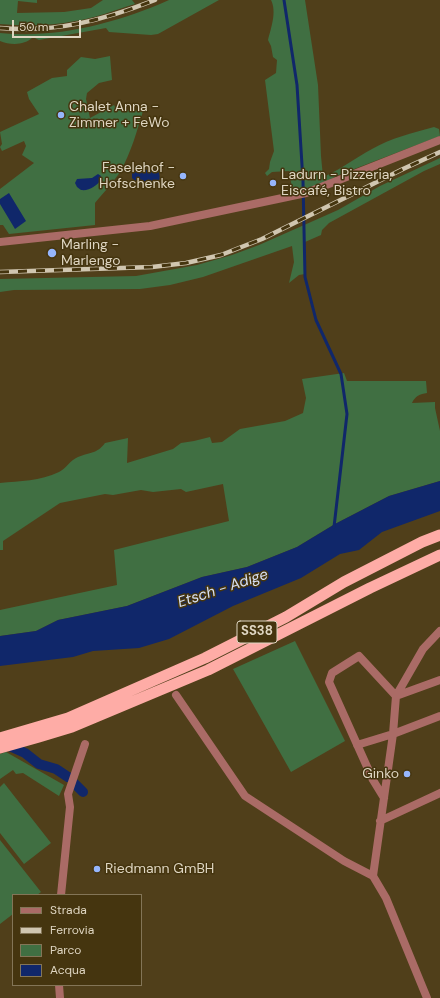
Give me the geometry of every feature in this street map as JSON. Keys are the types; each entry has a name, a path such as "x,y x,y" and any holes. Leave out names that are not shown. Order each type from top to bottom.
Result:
{"highway":[{"name":"SS38","path":"0,748 39,738 205,658 286,617 344,582 422,542 440,535"},
{"name":"SS38","path":"0,738 70,722 208,670 370,588 440,555"}],"street":[{"path":"0,242 150,226 306,193 440,140"},
{"path":"373,876 393,734 396,696 423,649 440,631"},
{"path":"384,798 373,780 329,682 332,673 359,656 396,696"},
{"path":"396,696 440,680"},
{"path":"176,695 245,796 344,861 373,876 386,898 427,998"},
{"path":"357,745 393,734 440,716"},
{"path":"61,894 70,807 68,794 85,744"},
{"path":"380,821 440,793"},
{"path":"59,986 60,998"}],"green space":[{"path":"0,0 37,0 37,3 18,1 17,13 64,12 91,8 103,0 132,0 135,4 98,16 66,23 47,25 18,25 0,24"},
{"path":"169,0 219,0 158,34 151,35 109,32 106,28 39,40 33,37 25,42 17,44 0,41 0,33 43,34 86,27 129,16"},
{"path":"271,0 305,0 318,85 323,177 379,145 394,139 434,127 439,129 440,136 336,176 309,189 303,190 292,188 289,171 272,172 267,176 265,173 269,169 274,151 265,80 276,73 277,60 273,57 268,40 273,15 273,5"},
{"path":"110,56 112,80 99,83 87,93 86,99 90,118 114,105 116,109 143,111 124,165 95,203 95,225 9,234 3,225 0,225 0,189 34,163 22,155 26,146 24,141 2,151 0,147 2,144 0,132 39,114 29,99 27,92 52,78 67,76 67,70 81,57 95,59"},
{"path":"440,158 440,164 424,171 329,223 322,230 321,235 305,242 305,274 299,275 289,283 294,262 292,246 203,277 170,285 140,289 14,290 0,292 0,279 136,276 197,265 232,255 259,245 338,210 380,186"},
{"path":"344,373 347,381 426,381 427,393 418,396 412,403 435,402 440,431 440,481 389,496 335,524 297,547 247,567 202,577 127,606 58,620 36,631 0,636 0,610 117,585 114,550 229,521 223,484 186,492 181,489 153,492 141,490 113,495 105,494 60,503 3,541 3,550 0,550 0,483 30,480 52,475 61,471 75,458 96,451 105,443 128,438 127,463 173,449 181,443 210,437 212,443 222,442 240,429 285,421 303,413 306,398 302,379"},
{"path":"295,641 345,741 291,772 233,669"},
{"path":"6,752 64,785 59,796 23,773 16,774 13,770 0,779 0,754"},
{"path":"4,783 51,843 24,864 0,833 0,787"},
{"path":"0,840 41,892 38,894 12,894 12,915 0,924"}],"water":[{"path":"152,169 157,170 160,176 159,181 157,182 135,181 132,178 132,172"},
{"path":"98,174 101,176 101,180 90,189 81,190 75,183 77,179 92,178"},
{"path":"9,193 26,221 15,229 0,204 0,199"},
{"name":"Etsch - Adige","path":"440,481 440,511 382,532 359,550 340,554 301,578 233,606 169,639 139,648 93,651 73,657 0,666 0,636 36,631 58,620 127,606 202,577 247,567 297,547 335,524 389,496"}],"waterway":[{"path":"284,0 297,85 303,181 305,277 316,320 341,374 347,414 334,527"},
{"path":"5,744 25,753 39,764 56,769 68,777"},
{"path":"75,784 83,792"}],"railway":[{"path":"0,28 41,29 60,27 117,14 155,0"},
{"path":"0,272 152,267 186,263 221,255 262,239 440,152"}],"place":[{"name":"Chalet Anna - Zimmer + FeWo","path":"61,115"},
{"name":"Faselehof - Hofschenke","path":"183,176"},
{"name":"Ladurn - Pizzeria, Eiscafé, Bistro","path":"273,183"},
{"name":"Marling - Marlengo","path":"52,253"},
{"name":"Ginko","path":"407,774"},
{"name":"Riedmann GmBH","path":"97,869"}]}
